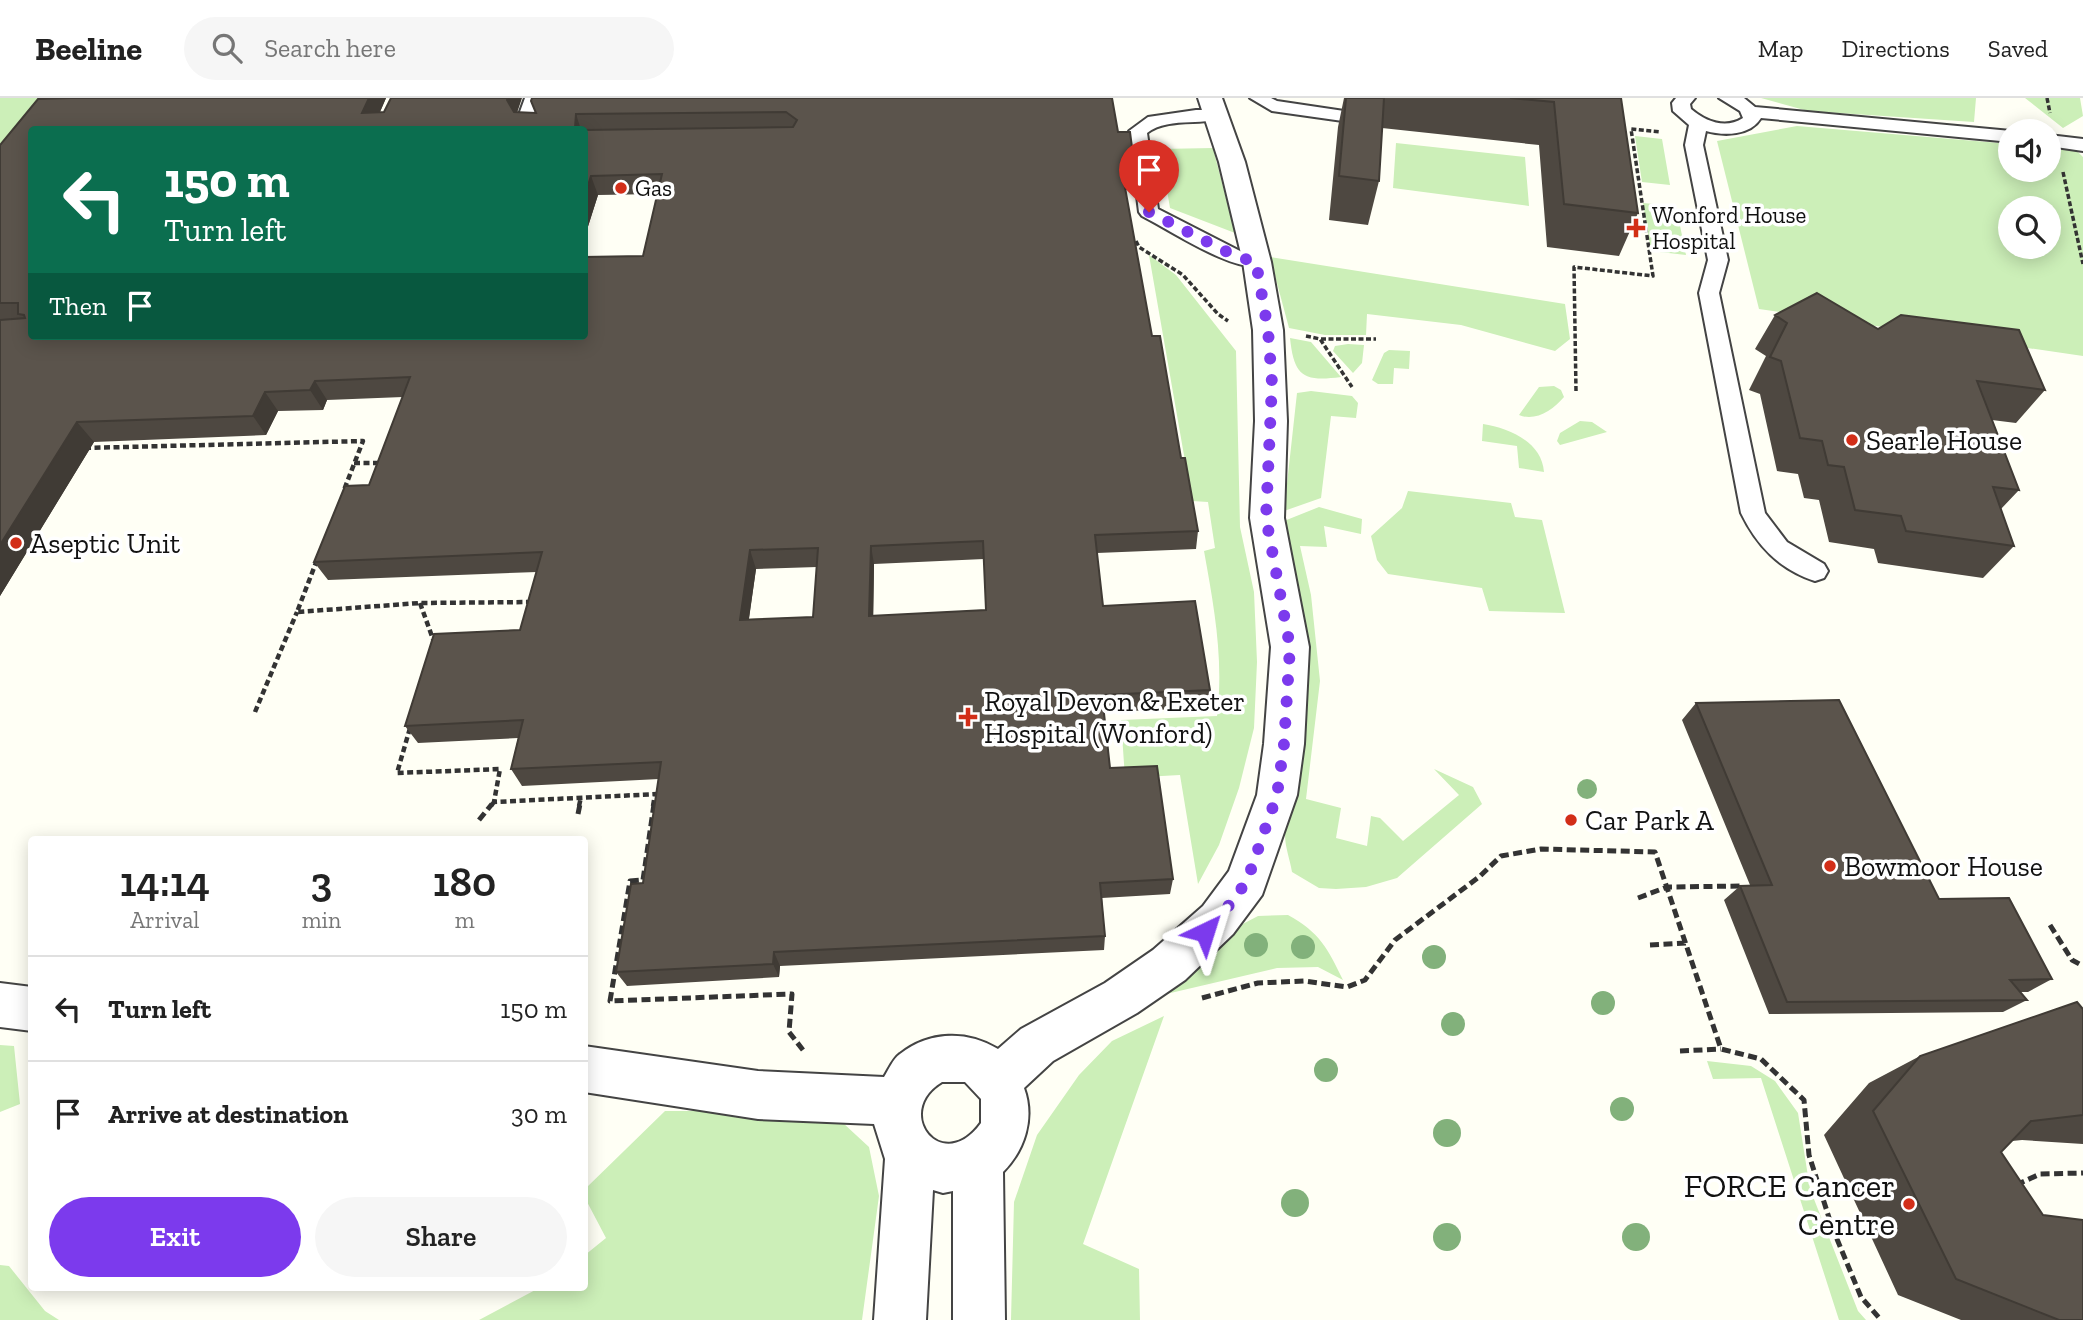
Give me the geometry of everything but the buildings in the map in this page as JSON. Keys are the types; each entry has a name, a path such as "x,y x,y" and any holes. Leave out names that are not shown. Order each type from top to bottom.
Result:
{"street":[{"path":"998,1081 1037,1045 1121,998 1169,965 1218,920 1247,881 1277,795 1284,744 1290,647 1266,518 1272,383 1268,330 1256,262 1232,162 1213,121"},
{"path":"0,1005 28,1008"},
{"path":"943,1058 973,1061 987,1069 998,1081 1004,1097 1006,1115 1002,1133 992,1149 978,1161 961,1168 942,1169 924,1164 910,1153 900,1138 895,1120 898,1101 904,1085 928,1063 943,1058"},
{"path":"588,1070 758,1095 898,1101"},
{"path":"900,1320 910,1153"},
{"path":"978,1161 979,1320"}],"lane":[{"path":"529,126 526,120 534,98"},
{"path":"1259,98 1272,106 1371,120"},
{"path":"1686,98 1681,103 1682,111 1697,131 1694,145 1717,260 1709,293 1753,513 1765,539 1788,557 1815,571"},
{"path":"1697,131 1742,127 1752,118 1745,106 1728,98"},
{"path":"1751,113 1998,136"},
{"path":"1213,121 1169,118 1151,122 1138,131 1149,212 1235,256 1256,262"},
{"path":"1138,138 1165,137"},
{"path":"2061,142 2083,145"}],"path":[{"path":"2047,98 2050,119"},
{"path":"1576,391 1574,267 1653,276 1631,129 1675,133 1697,131"},
{"path":"2061,174 2083,264"},
{"path":"1131,233 1139,247 1183,275 1218,314 1238,328"},
{"path":"1320,339 1376,339"},
{"path":"83,448 363,441 340,500"},
{"path":"354,463 382,463"},
{"path":"255,712 321,550"},
{"path":"297,612 420,603 538,602"},
{"path":"420,603 434,643"},
{"path":"411,721 397,773 500,769 494,802 479,820"},
{"path":"494,802 669,793"},
{"path":"655,794 643,880 630,881 610,1001 792,993 789,1032 807,1056"},
{"path":"578,814 581,797"},
{"path":"1195,1000 1258,983 1304,981 1347,987 1366,980 1395,940 1479,877 1501,856 1541,849 1655,852 1721,1049"},
{"path":"1638,898 1667,887 1754,886"},
{"path":"2050,925 2072,960 2083,966"},
{"path":"1650,946 1687,943"},
{"path":"1680,1051 1721,1049 1760,1059 1804,1100 1809,1155 1832,1227 1861,1297 1881,1320"},
{"path":"2011,1193 2018,1184 2034,1174 2053,1171 2083,1173"}],"green space":[{"path":"0,98 97,98 38,116 0,158"},
{"path":"1761,98 1976,98 1974,122 1808,111"},
{"path":"2025,98 2080,98 2083,116 2063,128 2061,119 2052,119"},
{"path":"1797,126 1998,143 1998,182 2061,182 2061,149 2076,150 2083,157 2083,356 1759,309 1717,141"},
{"path":"1635,136 1662,139 1670,185 1642,182"},
{"path":"1396,143 1525,157 1529,206 1393,188"},
{"path":"1213,148 1235,233 1170,208 1160,149"},
{"path":"1643,203 1676,206 1686,255 1651,251"},
{"path":"1149,255 1176,275 1236,351 1240,527 1254,592 1257,662 1254,728 1239,788 1219,845 1198,884 1180,775 1125,778 1121,720 1217,716 1219,695 1217,633 1204,551 1215,548 1208,502 1192,501"},
{"path":"1270,257 1565,304 1570,339 1555,351 1461,325 1367,314 1366,335 1325,335 1289,328"},
{"path":"1290,338 1311,342 1341,377 1318,378 1303,374 1294,361"},
{"path":"1364,345 1362,363 1353,373 1333,351 1335,346"},
{"path":"1389,350 1410,351 1409,369 1394,368 1393,384 1378,384 1372,380 1384,353"},
{"path":"1554,386 1561,390 1564,397 1555,406 1537,416 1519,415 1539,387"},
{"path":"1311,391 1352,396 1358,403 1356,418 1331,416 1321,498 1284,511 1297,393"},
{"path":"1580,421 1592,422 1607,432 1560,445 1557,441 1560,433"},
{"path":"1483,424 1523,438 1537,452 1544,472 1519,468 1517,446 1482,441"},
{"path":"1408,491 1511,503 1515,517 1542,520 1565,613 1489,611 1482,588 1388,574 1377,560 1371,536 1402,508"},
{"path":"1319,507 1362,519 1361,534 1324,526 1327,547 1300,546 1311,595 1320,681 1306,799 1341,808 1336,838 1367,846 1371,816 1380,818 1403,841 1459,795 1434,769 1473,787 1482,804 1397,878 1366,887 1319,888 1292,872 1285,840 1288,812 1303,745 1308,687 1302,604 1284,521"},
{"path":"1288,915 1308,928 1322,942 1343,980 1318,967 1277,968 1162,995 1237,927 1258,916"},
{"path":"1164,1016 1083,1244 1139,1269 1140,1320 1011,1320 1014,1202 1037,1135 1079,1075 1112,1041"},
{"path":"0,1045 14,1046 20,1104 0,1112"},
{"path":"1707,1061 1751,1066 1775,1081 1798,1113 1810,1189 1858,1311 1866,1320 1839,1320 1761,1078 1713,1079"},
{"path":"665,1111 713,1111 843,1123 869,1147 879,1196 862,1320 479,1320 533,1291 588,1291 588,1253 606,1238 588,1204 588,1186"},
{"path":"0,1265 9,1266 45,1311 59,1320 0,1320"}],"place":[{"name":"Gas","path":"621,188"},
{"name":"Wonford House Hospital","path":"1636,228"},
{"name":"Searle House","path":"1852,440"},
{"name":"Aseptic Unit","path":"16,543"},
{"name":"Royal Devon & Exeter Hospital (Wonford)","path":"968,717"},
{"name":"Car Park A","path":"1571,820"},
{"name":"Bowmoor House","path":"1830,866"},
{"name":"FORCE Cancer Centre","path":"1909,1204"}],"route":[{"path":"1149,212 1235,256 1256,262 1268,330 1272,402 1266,518 1290,647 1284,744 1277,795 1247,881 1218,920 1205,932"}]}
